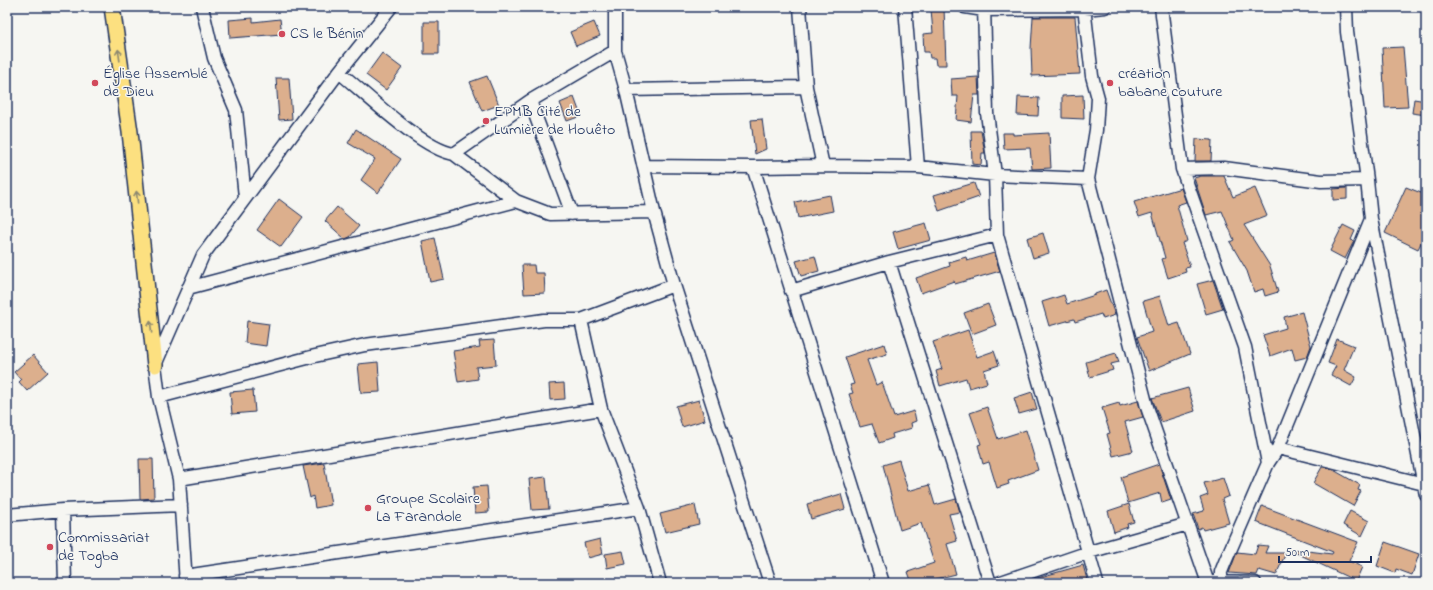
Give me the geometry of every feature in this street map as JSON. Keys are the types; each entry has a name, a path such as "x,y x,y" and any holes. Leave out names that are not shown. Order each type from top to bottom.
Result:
{"main road":[{"path":"112,7 130,132 155,366"}],"street":[{"path":"202,7 214,58 236,110 245,197"},
{"path":"391,7 339,72 203,255 155,366 159,397 179,479 186,580 639,508"},
{"path":"615,7 614,50 626,90 654,212 674,285 770,583"},
{"path":"800,7 806,87 823,166"},
{"path":"905,7 918,167"},
{"path":"965,7 984,9 1105,7"},
{"path":"1161,7 1182,170 1245,347 1268,462"},
{"path":"1278,448 1425,489 1370,219 1368,180 1347,32 1346,7"},
{"path":"1084,8 1092,76 1098,98 1096,130 1088,179 1147,407 1208,583 1221,581 1255,583"},
{"path":"984,9 987,113 995,175 996,235 1097,583"},
{"path":"454,154 530,101 614,50"},
{"path":"339,72 414,134 443,152 454,154 516,201 550,214 654,212"},
{"path":"626,90 806,87"},
{"path":"530,101 572,214"},
{"path":"644,166 918,167 995,175 1088,179"},
{"path":"753,167 883,583"},
{"path":"1182,170 1224,168 1321,181 1368,180"},
{"path":"188,288 516,201"},
{"path":"1221,581 1221,572 1225,562 1268,462 1278,448 1370,219"},
{"path":"791,291 889,262 996,235"},
{"path":"889,262 990,583"},
{"path":"159,397 315,356 365,345 544,320 581,320 674,285"},
{"path":"581,320 601,409 639,508 660,583"},
{"path":"179,479 601,409"},
{"path":"7,515 63,510 181,505"},
{"path":"63,510 65,583"},
{"path":"998,583 1089,552 1188,524"}],"building":[{"path":"944,8 946,65 936,65 935,58 930,58 929,52 924,52 923,34 933,33 931,9"},
{"path":"1033,17 1075,17 1080,74 1032,76 1031,48"},
{"path":"253,18 253,22 280,19 282,34 230,38 229,20"},
{"path":"424,22 439,22 439,54 424,54"},
{"path":"594,22 600,36 576,46 570,32"},
{"path":"1403,47 1408,107 1385,108 1382,48"},
{"path":"382,53 402,68 386,90 366,75"},
{"path":"487,76 499,105 482,111 470,82"},
{"path":"978,77 979,95 974,95 971,122 956,120 958,96 952,96 951,79"},
{"path":"276,78 289,78 292,119 279,120"},
{"path":"1083,95 1084,119 1062,118 1062,96"},
{"path":"574,97 581,116 567,121 560,103"},
{"path":"1018,97 1039,98 1038,116 1017,115"},
{"path":"1414,99 1426,101 1426,115 1412,113"},
{"path":"762,119 766,149 755,154 751,120"},
{"path":"356,129 401,159 378,193 361,180 375,159 348,143"},
{"path":"971,131 981,131 985,153 982,153 981,165 972,164"},
{"path":"1003,133 1013,133 1013,135 1049,133 1051,168 1032,169 1030,148 1004,149"},
{"path":"1196,139 1212,140 1211,161 1195,161"},
{"path":"1201,176 1224,176 1233,197 1255,188 1267,216 1244,225 1270,266 1278,292 1265,296 1263,289 1254,292 1247,271 1230,242 1234,240 1222,211 1206,215 1194,178"},
{"path":"974,183 979,197 939,211 934,195"},
{"path":"1406,187 1426,195 1426,233 1418,249 1385,233"},
{"path":"1181,188 1186,202 1177,205 1187,241 1182,243 1190,267 1185,268 1186,272 1168,278 1162,259 1165,258 1152,213 1139,217 1134,202"},
{"path":"1347,188 1347,199 1333,200 1333,189"},
{"path":"830,195 833,211 798,218 795,202"},
{"path":"279,199 303,217 281,247 257,230"},
{"path":"337,207 359,226 350,237 345,239 325,221"},
{"path":"926,223 931,240 898,249 893,232"},
{"path":"1343,225 1355,231 1351,240 1354,241 1345,259 1330,251"},
{"path":"1043,233 1049,253 1033,258 1027,238"},
{"path":"435,238 444,279 430,282 422,241"},
{"path":"994,253 1000,271 955,284 954,281 921,293 916,278 950,266 949,262 966,257 967,261"},
{"path":"815,256 819,271 801,276 796,261"},
{"path":"522,265 534,265 535,273 544,273 545,293 524,294"},
{"path":"1213,280 1223,309 1206,314 1197,284"},
{"path":"1106,290 1115,315 1103,319 1101,314 1075,322 1074,319 1049,326 1042,302 1064,295 1067,304"},
{"path":"1160,296 1169,326 1179,323 1190,354 1149,371 1137,337 1152,332 1143,301"},
{"path":"988,304 996,325 972,334 964,313"},
{"path":"1302,312 1311,346 1307,357 1295,360 1292,348 1270,356 1263,335 1286,328 1284,317"},
{"path":"247,321 269,324 266,346 245,343"},
{"path":"968,330 977,357 994,351 999,365 984,370 987,383 969,388 966,378 940,386 936,371 942,369 933,342"},
{"path":"1337,339 1354,346 1344,370 1356,377 1351,386 1331,375 1336,366 1328,363"},
{"path":"494,340 496,365 476,367 478,379 458,382 453,351 480,347 479,341"},
{"path":"884,344 887,354 867,360 876,385 882,382 894,417 914,411 916,421 911,423 912,428 892,434 893,438 879,443 872,424 860,427 849,394 853,393 850,385 854,384 845,357"},
{"path":"1116,353 1119,362 1111,364 1113,370 1090,377 1086,362"},
{"path":"33,355 48,372 27,391 19,382 21,380 14,372"},
{"path":"378,362 380,392 361,393 358,364"},
{"path":"564,383 565,399 550,400 549,384"},
{"path":"1188,388 1195,411 1161,422 1152,398"},
{"path":"253,390 255,412 232,414 230,392"},
{"path":"1032,392 1037,409 1019,414 1014,398"},
{"path":"699,400 705,420 682,427 676,406"},
{"path":"1138,401 1143,417 1125,422 1133,451 1113,456 1107,434 1110,433 1102,408 1119,403 1120,406"},
{"path":"987,407 998,439 1026,430 1038,470 1008,481 1009,484 997,488 989,462 983,464 978,445 981,444 970,413"},
{"path":"139,459 153,459 154,498 140,499"},
{"path":"899,460 908,491 929,485 935,505 956,499 960,512 949,514 957,541 947,544 956,574 936,579 937,583 912,583 908,572 934,563 921,523 900,530 883,465"},
{"path":"324,463 331,505 315,508 313,496 310,498 303,466"},
{"path":"1159,464 1171,500 1162,503 1160,493 1128,503 1121,477"},
{"path":"1322,467 1330,468 1360,485 1358,490 1361,491 1353,506 1313,483"},
{"path":"546,477 549,509 532,510 529,479"},
{"path":"1223,478 1229,496 1222,499 1229,523 1203,530 1202,527 1198,529 1193,514 1204,511 1200,498 1208,495 1204,483"},
{"path":"487,486 489,512 475,513 473,487"},
{"path":"841,494 845,509 811,519 807,504"},
{"path":"1129,504 1134,522 1127,524 1128,527 1114,532 1108,511"},
{"path":"695,505 699,524 665,532 660,514"},
{"path":"1262,506 1358,542 1349,561 1362,567 1356,581 1292,551 1292,549 1332,554 1333,552 1256,522"},
{"path":"1350,511 1369,521 1362,536 1343,525"},
{"path":"600,539 603,554 588,558 584,543"},
{"path":"1385,542 1419,554 1412,575 1396,569 1395,573 1377,566"},
{"path":"1258,545 1268,546 1265,553 1286,553 1276,575 1259,570 1257,575 1229,573 1237,552 1255,554"},
{"path":"623,551 626,564 607,568 605,554"},
{"path":"1083,565 1088,583 1031,583 1030,580"}],"place":[{"name":"CS le Bénin","path":"282,34"},
{"name":"Église Assemblé de Dieu","path":"95,83"},
{"name":"création babane couture","path":"1110,83"},
{"name":"EPMB Cité de Lumière de Houêto","path":"486,121"},
{"name":"Groupe Scolaire La Farandole","path":"368,508"},
{"name":"Commissariat de Togba","path":"50,547"}]}
